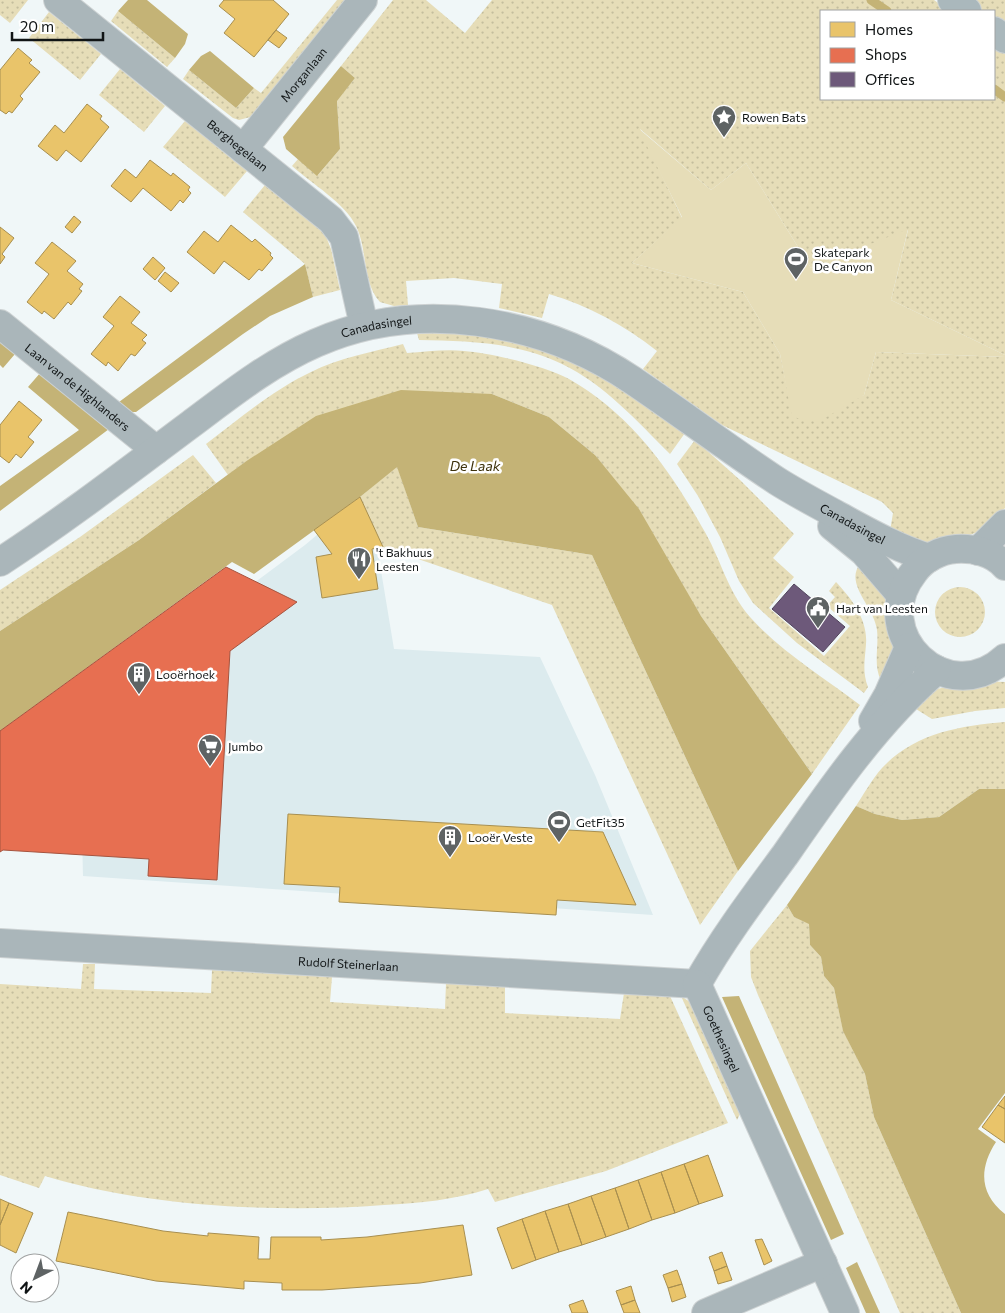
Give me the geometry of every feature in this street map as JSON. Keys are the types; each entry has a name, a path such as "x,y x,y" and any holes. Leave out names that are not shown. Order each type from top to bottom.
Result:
{"main road":[{"path":"952,0 966,10"}],"street":[{"name":"Berghegelaan","path":"58,0 338,227 344,238 364,326"},
{"name":"Morganlaan","path":"243,149 363,0"},
{"name":"Canadasingel","path":"0,562 271,366 318,342 364,326 407,320 462,320 494,324 546,336 590,355 630,379 779,482 864,552 901,595"},
{"name":"Laan van de Highlanders","path":"0,324 156,450"},
{"name":"Canadasingel","path":"779,482 877,537 911,553 929,558"},
{"path":"978,551 1005,524"},
{"path":"1002,664 979,674 959,676 937,670 922,662 909,648 902,633 898,616 901,595 906,581 929,558 949,550 978,551 1005,566"},
{"path":"697,984 714,954 833,786 888,695 909,648"},
{"path":"833,786 901,705 937,670"},
{"name":"Rudolf Steinerlaan","path":"0,943 697,984"},
{"name":"Goethesingel","path":"697,984 846,1313"},
{"path":"706,1313 823,1263"}],"shaded area":[{"path":"0,0 28,0 10,23 0,15"},
{"path":"337,0 347,0 254,116 239,120 233,118 183,79 189,70 236,108 254,88 261,93"},
{"path":"393,0 426,0 465,33 492,0 934,0 948,10 820,10 820,100 995,100 995,45 1005,52 1005,355 891,300 908,230 811,268 746,163 711,190 640,129 682,218 632,263 743,292 780,354 793,417 864,395 876,352 1005,357 1005,508 988,528 954,541 919,544 890,531 893,513 882,502 722,425 643,369 657,351 606,317 578,304 549,294 542,318 499,308 502,284 454,278 406,281 408,305 394,306 380,302 370,285 360,235 351,218 336,202 292,166 298,159 318,175 340,149 337,100 355,78 341,66"},
{"path":"968,0 1005,0 1005,27 995,20 995,10 983,10"},
{"path":"118,11 175,58 167,67 111,21"},
{"path":"49,12 101,54 80,80 29,38"},
{"path":"120,69 165,106 144,132 99,95"},
{"path":"185,121 247,171 225,197 163,147"},
{"name":"Skatepark De Canyon","path":"638,128 711,190 746,163 811,268 908,229 891,300 1005,355 1005,357 876,352 864,395 818,422 792,417 780,354 743,292 632,263 682,217"},
{"path":"265,185 325,234 331,249 340,290 313,297 305,264 243,212"},
{"path":"455,332 520,339 602,375 685,433 670,454 606,393 577,372 562,364 510,347 473,342 419,340 417,333"},
{"path":"403,344 407,353 450,350 475,352 503,357 547,369 569,379 591,393 629,425 676,484 708,538 735,596 750,617 774,641 860,705 812,774 701,616 595,455 549,417 492,394 245,462 228,475 206,444 270,396 297,379 344,359"},
{"path":"695,440 740,480 794,534 773,558 794,577 769,608 824,656 850,626 827,606 835,597 829,591 836,582 848,595 862,618 866,635 864,671 868,687 864,693 797,643 753,603 739,581 720,537 698,496 677,464"},
{"path":"193,455 216,483 139,540 0,631 0,590 80,537"},
{"path":"397,466 418,527 592,555 738,871 700,925 552,605 383,547 360,497"},
{"path":"368,492 394,649 540,657 595,775 653,915 83,876 80,754 250,586 305,545"},
{"path":"861,563 889,601 894,646 891,664 881,680 877,668 877,630 875,621 857,587 855,579 856,571"},
{"path":"965,587 978,594 984,602 984,622 978,630 970,636 955,637 942,630 936,622 935,607 942,594 950,588"},
{"path":"982,681 1005,682 1005,708 975,711 932,719 916,709 936,689"},
{"path":"1005,722 1005,789 979,789 939,817 902,820 875,814 856,806 882,768 895,756 923,739 955,729"},
{"path":"787,905 794,917 809,923 810,945 821,957 824,976 834,988 843,1030 865,1074 874,1117 961,1313 900,1313 758,995 751,977 750,951"},
{"path":"83,964 95,964 94,989 211,993 212,970 332,977 330,1002 445,1009 446,983 505,985 505,1013 620,1019 624,993 670,996 728,1123 606,1171 495,1202 488,1189 450,1198 410,1203 343,1207 257,1208 169,1201 126,1195 45,1176 39,1188 0,1175 0,984 81,989"},
{"path":"681,996 696,1006 742,1110 737,1120"}],"water":[{"path":"128,0 147,0 188,34 185,44 175,58 118,11"},
{"path":"210,51 254,88 236,108 189,70 201,56"},
{"path":"341,66 355,78 337,101 340,149 317,176 286,149 283,137"},
{"path":"305,264 313,297 270,316 136,412 131,412 119,402"},
{"path":"0,342 15,354 3,368 0,365"},
{"path":"41,372 109,429 0,511 0,486 79,430 28,387"},
{"name":"De Laak","path":"401,390 492,394 549,417 595,455 639,509 701,616 812,774 738,871 592,555 418,527 397,467 360,497 254,574 232,562 0,731 0,631 139,540 245,462 316,416"},
{"path":"979,789 1005,789 1005,1093 978,1129 996,1142 987,1161 984,1180 990,1198 1005,1214 1005,1313 961,1313 874,1117 865,1074 843,1031 834,988 824,976 821,957 810,945 809,924 794,917 787,905 856,806 875,814 902,820 939,817"},
{"path":"739,996 844,1234 831,1240 722,997"},
{"path":"857,1262 880,1313 866,1313 846,1268"}],"building: Homes":[{"path":"224,0 273,0 289,14 254,57 224,33 235,19 219,6"},
{"path":"276,30 287,38 279,48 268,40"},
{"path":"18,48 32,60 29,63 40,72 20,96 23,99 12,113 9,111 6,114 0,110 0,70"},
{"path":"87,104 102,116 100,119 109,127 81,162 66,150 57,161 38,146 55,125 64,133"},
{"path":"150,160 171,176 173,173 190,187 188,190 191,193 183,203 180,200 171,211 143,188 131,202 111,186 125,169 136,178"},
{"path":"74,216 81,222 72,233 65,227"},
{"path":"231,225 252,242 255,239 271,253 270,255 273,258 262,271 259,269 249,280 224,261 214,274 187,252 204,231 218,242"},
{"path":"0,227 14,238 2,254 5,257 0,264"},
{"path":"52,242 76,261 67,271 83,284 79,289 82,291 71,305 68,302 54,319 44,311 42,314 27,302 49,274 35,263"},
{"path":"153,257 165,268 155,280 143,269"},
{"path":"165,272 179,283 171,292 158,281"},
{"path":"120,296 140,312 131,323 147,335 142,340 146,343 135,356 131,354 118,371 108,362 106,366 91,354 114,326 103,317"},
{"path":"19,401 42,420 28,437 34,442 21,458 16,454 9,463 0,456 0,425"},
{"path":"360,497 383,547 372,549 378,589 322,598 316,557 332,554 314,530"},
{"name":"Looër Veste","path":"288,814 603,832 636,905 557,900 556,915 339,902 340,887 284,884"},
{"path":"1005,1096 1005,1109 998,1105"},
{"path":"998,1105 1005,1109 1005,1143 982,1127"},
{"path":"708,1155 723,1196 699,1204 684,1164"},
{"path":"684,1164 699,1204 675,1213 661,1172"},
{"path":"661,1172 675,1213 652,1220 638,1180"},
{"path":"638,1180 652,1220 629,1229 615,1188"},
{"path":"615,1188 629,1229 606,1237 591,1196"},
{"path":"591,1196 606,1237 582,1245 568,1204"},
{"path":"0,1199 9,1203 0,1225"},
{"path":"9,1203 33,1213 16,1253 0,1245 0,1225"},
{"path":"568,1204 582,1245 559,1252 545,1211"},
{"path":"545,1211 559,1252 536,1260 522,1219"},
{"path":"68,1212 163,1231 208,1236 208,1233 259,1237 258,1259 270,1259 271,1237 321,1237 321,1240 367,1237 463,1225 472,1275 420,1283 322,1290 282,1290 282,1283 244,1281 244,1289 156,1281 60,1262 60,1253 58,1253"},
{"path":"522,1219 536,1260 512,1269 497,1228"},
{"path":"762,1239 772,1261 764,1265 755,1240"},
{"path":"722,1252 727,1266 714,1271 709,1257"},
{"path":"727,1266 732,1280 718,1284 714,1271"},
{"path":"677,1270 682,1284 668,1288 663,1275"},
{"path":"682,1284 686,1297 672,1302 668,1288"},
{"path":"631,1286 635,1300 621,1305 616,1291"},
{"path":"583,1300 588,1313 572,1313 569,1305"},
{"path":"635,1300 640,1313 624,1313 621,1305"}],"building: Shops":[{"name":"Looërhoek","path":"226,567 297,602 230,651 217,880 148,876 149,859 3,850 0,852 0,731"}],"building: Offices":[{"path":"794,584 845,627 823,652 772,609"}],"waterway":[{"path":"871,0 886,10"},
{"path":"995,90 1005,97"}],"place":[{"name":"Rowen Bats","path":"724,138"},
{"name":"Skatepark De Canyon","path":"796,280"},
{"name":"'t Bakhuus Leesten","path":"359,580"},
{"name":"Hart van Leesten","path":"818,629"},
{"name":"Looërhoek","path":"139,695"},
{"name":"Jumbo","path":"210,767"},
{"name":"GetFit35","path":"559,843"},
{"name":"Looër Veste","path":"450,858"}]}
